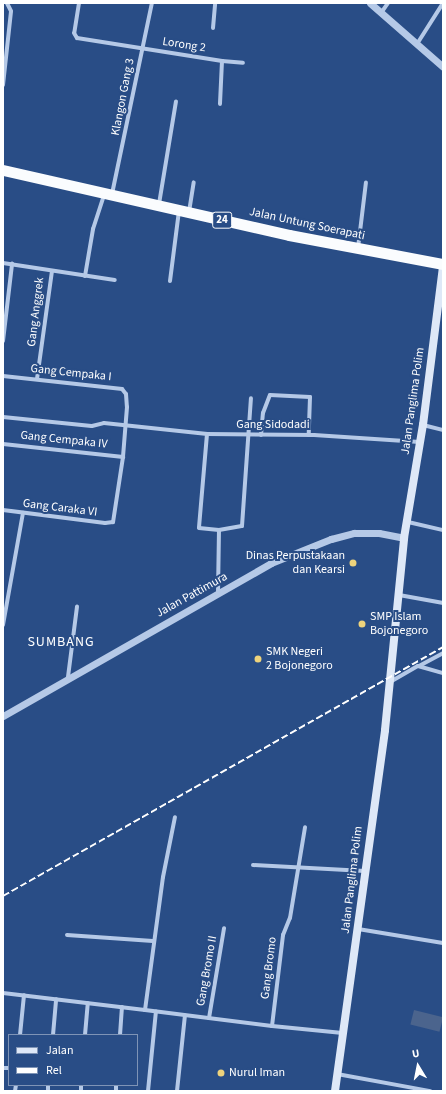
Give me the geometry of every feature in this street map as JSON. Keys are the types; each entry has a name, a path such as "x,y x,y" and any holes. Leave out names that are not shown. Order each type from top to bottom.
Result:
{"highway":[{"name":"Jalan Untung Soerapati","path":"3,170 184,212 443,264"}],"main road":[{"name":"Jalan Panglima Polim","path":"335,1091 390,683 404,538 408,522 423,425 443,267"}],"street":[{"path":"3,86 11,11 8,3"},
{"name":"Lorong 2","path":"79,3 75,37 143,49 243,63"},
{"name":"Klangon Gang 3","path":"85,276 93,229 108,194 143,49 152,3"},
{"path":"213,28 216,3"},
{"path":"370,3 443,67"},
{"path":"382,13 388,3"},
{"path":"416,44 443,3"},
{"path":"220,104 222,61"},
{"path":"159,206 176,101"},
{"path":"170,281 184,212 194,182"},
{"path":"358,248 366,182"},
{"path":"3,263 115,280"},
{"path":"3,341 12,264"},
{"name":"Gang Anggrek","path":"37,379 52,271"},
{"name":"Gang Cempaka I","path":"3,376 122,389 126,394 126,425"},
{"path":"261,435 263,413 270,395 310,397 309,435"},
{"path":"207,434 199,528 219,530 242,526 251,398"},
{"name":"Gang Sidodadi","path":"3,417 92,426 104,423 207,434 309,435 420,442"},
{"name":"Gang Caraka VI","path":"3,510 105,523 113,522 123,457 126,425"},
{"path":"423,425 443,430"},
{"name":"Gang Cempaka IV","path":"3,444 123,457"},
{"path":"3,625 22,513"},
{"path":"408,522 443,530"},
{"path":"218,593 219,530"},
{"name":"Jalan Pattimura","path":"3,716 68,677 271,563 331,539 365,532 404,538"},
{"path":"399,595 443,603"},
{"path":"68,677 77,607"},
{"path":"390,683 443,653"},
{"path":"418,666 443,673"},
{"path":"145,1010 154,941 175,817"},
{"name":"Gang Bromo","path":"272,1026 283,935 290,918 300,866 305,827"},
{"path":"253,865 300,866 365,871"},
{"name":"Gang Bromo II","path":"209,1018 224,928"},
{"path":"358,929 443,943"},
{"path":"67,935 154,941"},
{"path":"3,993 343,1034"},
{"path":"20,1034 24,995"},
{"path":"53,1034 56,999"},
{"path":"86,1034 88,1003"},
{"path":"120,1034 122,1007"},
{"path":"148,1091 156,1011"},
{"path":"177,1091 185,1015"},
{"path":"338,1074 430,1091"}],"water":[{"path":"414,1010 443,1017 439,1032 410,1025"}],"railway":[{"path":"3,896 443,647"}],"place":[{"name":"Dinas Perpustakaan dan Kearsi","path":"353,563"},
{"name":"SMP Islam Bojonegoro","path":"362,624"},
{"name":"SMK Negeri 2 Bojonegoro","path":"258,659"},
{"name":"Nurul Iman","path":"221,1073"}],"district":[{"name":"SUMBANG","path":"61,642"}]}
